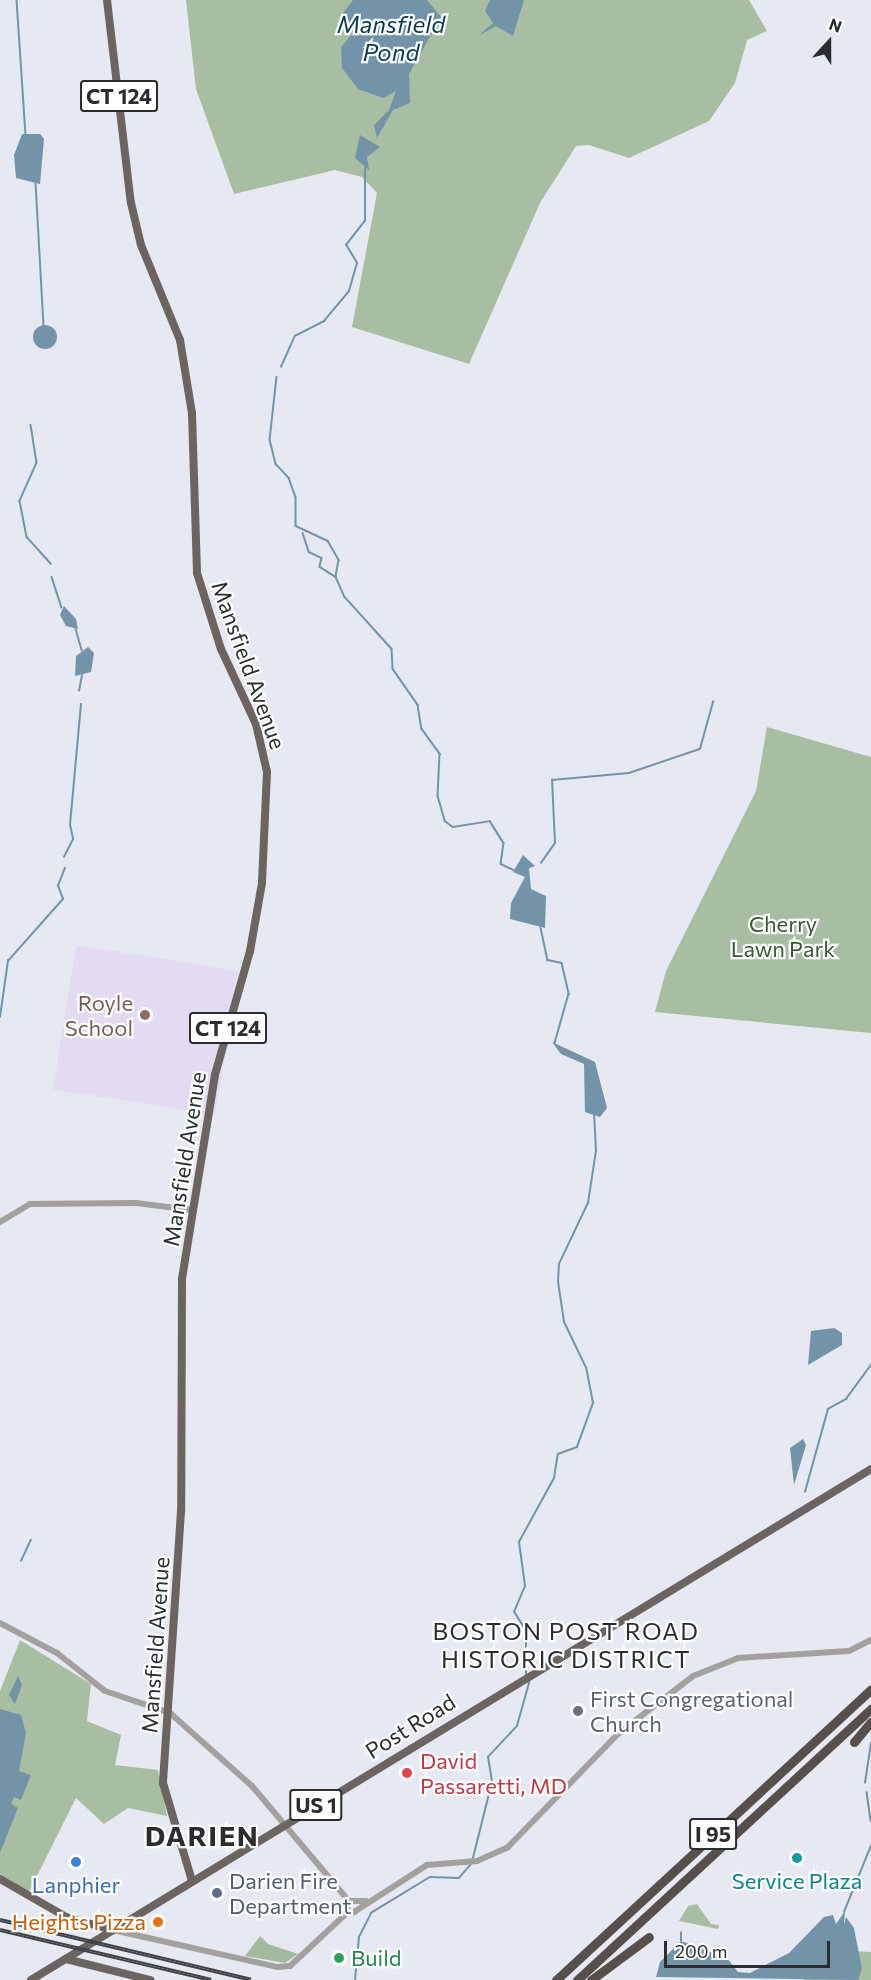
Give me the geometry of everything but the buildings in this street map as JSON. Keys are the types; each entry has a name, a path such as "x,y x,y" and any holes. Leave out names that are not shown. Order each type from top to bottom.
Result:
{"highway":[{"name":"I 95","path":"556,1980 871,1689"},
{"name":"I 95","path":"578,1980 871,1708"},
{"path":"854,1742 871,1722"},
{"path":"591,1980 649,1937"}],"main road":[{"name":"Mansfield Avenue","path":"107,0 131,203 141,245 180,340 192,412 197,573 221,649 256,724 267,772 267,838 258,906 216,1069 192,1210 180,1323 181,1511 170,1713 163,1783 192,1881"},
{"name":"Post Road","path":"35,1979 532,1672 871,1469"},
{"path":"0,1878 66,1917 113,1930"},
{"path":"66,1959 150,1980"}],"street":[{"path":"0,1222 30,1204 136,1203 192,1210"},
{"path":"0,1623 57,1653 105,1691 170,1713 252,1786 357,1908"},
{"path":"113,1930 290,1966 348,1912 427,1865 477,1861 508,1847 619,1733 693,1676 738,1658 849,1651 871,1640"},
{"path":"351,1901 366,1901"},
{"path":"348,1912 351,1901"}],"shaded area":[{"name":"Royle School","path":"76,945 238,971 215,1115 53,1089"}],"green space":[{"path":"186,0 749,0 767,31 747,40 735,83 709,121 629,158 589,145 576,146 540,203 469,364 352,327 377,193 362,177 335,170 234,194 196,89"},
{"name":"Cherry Lawn Park","path":"767,727 871,757 871,1033 655,1012 666,971 756,791"},
{"path":"20,1640 91,1684 87,1721 121,1735 115,1765 158,1770 167,1816 128,1808 104,1824 76,1798 29,1892 0,1874 0,1691"},
{"path":"697,1904 711,1924 719,1925 718,1929 679,1921 688,1906"},
{"path":"260,1936 268,1944 298,1954 285,1963 245,1956"},
{"path":"829,1950 871,1952 871,1980 803,1980"}],"water":[{"name":"Mansfield Pond","path":"353,0 427,0 441,17 409,74 410,103 393,110 377,138 374,125 389,110 396,91 383,98 358,89 342,68 341,47 355,31 343,13"},
{"path":"490,0 524,0 513,36 496,26 478,36 493,23 485,11"},
{"path":"22,134 40,134 44,139 40,184 16,178 14,155"},
{"path":"360,135 380,147 367,157 369,170 355,158"},
{"path":"45,325 54,328 57,337 54,346 45,349 36,346 33,337 36,328"},
{"path":"64,606 76,619 78,629 66,626 60,615"},
{"path":"88,647 94,653 91,672 75,676 76,656"},
{"path":"523,855 535,866 529,868 531,889 546,896 545,928 510,919 511,903 525,877 513,872"},
{"path":"552,1042 595,1062 607,1108 600,1117 585,1112 584,1064 561,1054"},
{"path":"834,1328 842,1333 842,1345 808,1365 811,1331"},
{"path":"803,1439 806,1445 794,1485 790,1448"},
{"path":"18,1676 22,1685 15,1704 9,1695"},
{"path":"0,1709 21,1715 26,1733 19,1771 31,1775 21,1800 14,1797 11,1804 18,1808 0,1853"},
{"path":"845,1911 844,1925 846,1917 854,1928 862,1969 858,1980 656,1977 660,1962 681,1941 727,1958 738,1972 750,1973 789,1953 824,1917 833,1915 836,1924"}],"waterway":[{"path":"17,0 26,134"},
{"path":"281,367 295,336 324,321 349,291 357,263 346,245 365,221 365,168"},
{"path":"36,183 44,325"},
{"path":"277,377 270,440 276,464 289,478 296,497 296,526 328,541 339,560 336,577 345,597 392,649 393,669 418,705 422,729 440,754 438,796 445,821 453,827 490,821 504,843 501,864 514,870"},
{"path":"31,425 37,463 20,501 27,537 51,564"},
{"path":"303,533 309,552 322,558 320,567 336,577"},
{"path":"52,577 62,607"},
{"path":"76,629 82,650"},
{"path":"79,691 82,675"},
{"path":"541,863 555,843 552,780 629,773 700,749 713,702"},
{"path":"64,857 73,839 70,825 81,704"},
{"path":"0,1017 8,961 63,899 58,886 65,868"},
{"path":"541,928 548,960 562,963 569,994 555,1043"},
{"path":"526,1676 526,1631 514,1612 525,1586 519,1542 554,1478 558,1454 577,1447 593,1403 586,1368 564,1322 558,1282 559,1264 588,1203 596,1151 594,1115"},
{"path":"805,1492 828,1409 846,1399 871,1365"},
{"path":"21,1561 31,1540"},
{"path":"473,1858 492,1782 488,1757 517,1726 529,1683"},
{"path":"865,1783 871,1743"},
{"path":"867,1792 871,1821"},
{"path":"844,1912 871,1846"},
{"path":"355,1980 359,1937 371,1913 430,1877 459,1878 472,1863"},
{"path":"681,1933 681,1941"}],"railway":[{"path":"0,1920 251,1980"},
{"path":"0,1930 211,1980"}],"place":[{"name":"Royle School","path":"145,1015"},
{"name":"First Congregational Church","path":"578,1711"},
{"name":"David Passaretti, MD","path":"407,1773"},
{"name":"Service Plaza","path":"797,1858"},
{"name":"Lanphier","path":"76,1862"},
{"name":"Darien Fire Department","path":"217,1893"},
{"name":"Heights Pizza","path":"158,1922"},
{"name":"Build","path":"339,1958"}],"district":[{"name":"BOSTON POST ROAD HISTORIC DISTRICT","path":"566,1645"},
{"name":"DARIEN","path":"202,1835"}]}
